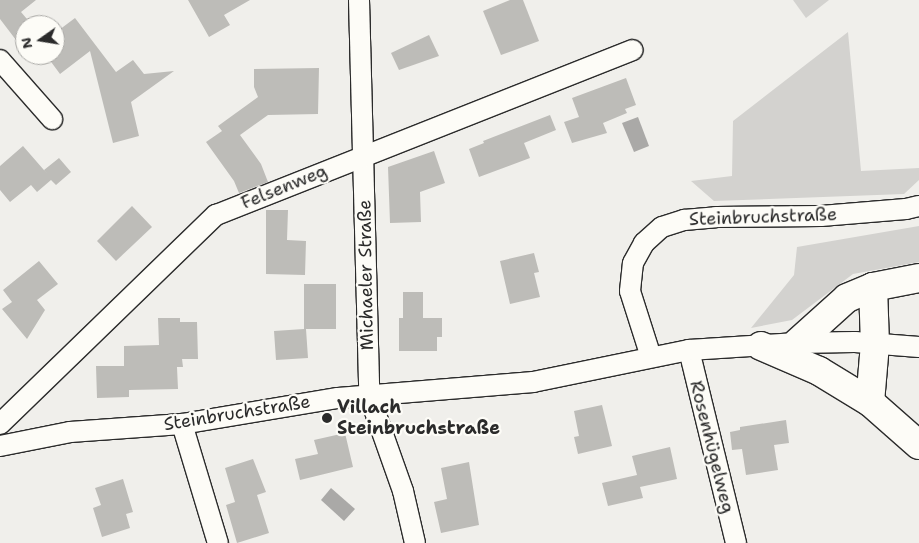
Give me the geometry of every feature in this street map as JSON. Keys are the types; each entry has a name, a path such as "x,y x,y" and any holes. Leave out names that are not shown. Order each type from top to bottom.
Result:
{"main road":[{"path":"797,342 847,298 873,287 919,278"},
{"path":"870,402 875,344 873,287"},
{"path":"761,346 819,371 870,402 919,445"}],"street":[{"name":"Michaeler Straße","path":"360,0 369,395 403,491 415,543"},
{"name":"Felsenweg","path":"0,424 216,216 364,154 632,50"},
{"path":"0,60 52,119"},
{"name":"Steinbruchstraße","path":"651,357 630,291 633,263 644,243 662,226 684,220 716,217 821,216 906,210 919,206"},
{"name":"Steinbruchstraße","path":"0,446 70,432 182,424 338,398 533,382 689,350 797,342 919,347"},
{"name":"Rosenhügelweg","path":"689,350 736,543"},
{"path":"182,424 218,543"}],"shaded area":[{"path":"793,0 829,0 806,18"},
{"path":"848,32 861,171 919,168 919,180 904,194 714,201 691,181 732,176 733,121"},
{"path":"638,117 649,146 634,152 622,123"},
{"path":"919,226 919,262 853,274 792,320 751,328 794,275 797,247"},
{"path":"331,488 355,509 344,521 321,500"}],"building":[{"path":"0,0 36,0 21,12 24,15 15,15 15,39 0,19"},
{"path":"188,0 250,0 224,15 230,25 209,37"},
{"path":"510,0 523,0 539,41 501,55 483,11"},
{"path":"75,18 116,72 133,60 144,74 174,71 131,102 139,136 113,143 90,51 60,74 53,65 65,65 65,26"},
{"path":"429,35 439,56 399,70 391,53"},
{"path":"319,68 318,114 268,115 240,135 261,164 268,182 239,193 234,181 206,142 222,131 218,126 258,97 254,87 254,69"},
{"path":"626,78 636,105 625,109 627,113 603,123 607,133 572,143 564,122 579,117 572,98"},
{"path":"550,115 556,130 524,143 530,158 479,177 469,149 484,143 483,141"},
{"path":"23,146 50,177 44,170 59,158 71,172 56,185 51,180 37,192 31,185 10,202 0,190 0,166"},
{"path":"434,151 445,183 420,192 421,222 390,223 388,167"},
{"path":"132,206 152,227 116,261 97,241"},
{"path":"266,210 288,210 287,240 306,241 305,275 266,274"},
{"path":"534,253 539,272 534,273 540,297 510,304 500,261"},
{"path":"39,261 58,284 37,300 45,310 27,339 2,309 12,302 3,290"},
{"path":"304,284 336,284 336,329 306,329 308,358 276,360 274,331 304,329"},
{"path":"403,292 423,292 423,318 442,318 442,337 437,337 437,351 399,351 399,318 403,318"},
{"path":"158,318 180,318 180,322 197,322 198,359 182,359 183,367 177,367 178,389 129,390 129,397 97,398 96,366 124,366 124,346 159,345"},
{"path":"602,405 612,446 578,454 574,437 579,436 574,411"},
{"path":"786,420 789,443 774,445 778,470 746,475 742,449 732,450 730,432 740,430 740,427"},
{"path":"345,433 353,467 300,480 295,459 318,454 314,440"},
{"path":"670,447 677,479 640,487 643,498 608,506 602,483 637,475 632,456"},
{"path":"253,459 266,492 257,495 269,533 237,543 226,505 235,502 225,468"},
{"path":"469,462 479,525 441,533 434,502 447,499 441,468"},
{"path":"123,479 133,512 126,514 130,528 102,537 93,508 101,505 95,488"}],"place":[{"name":"Villach Steinbruchstraße","path":"327,418"}]}
